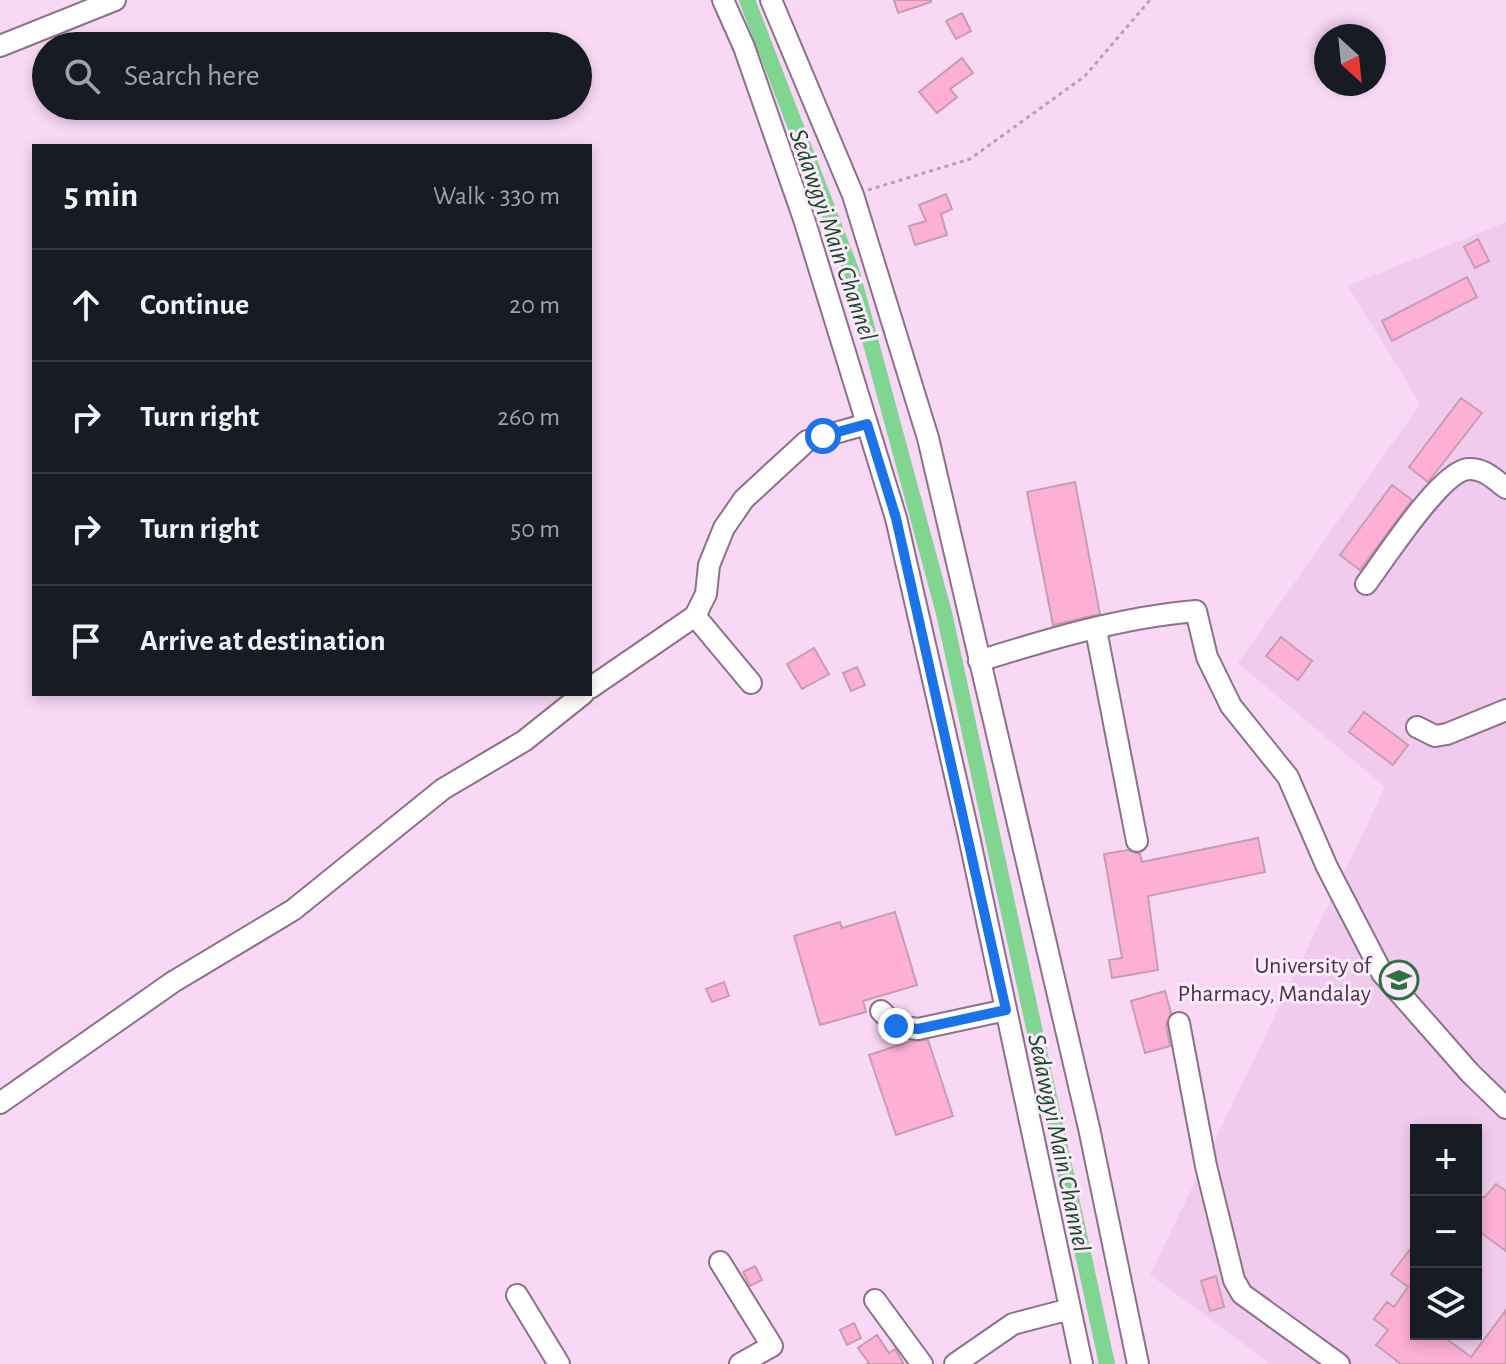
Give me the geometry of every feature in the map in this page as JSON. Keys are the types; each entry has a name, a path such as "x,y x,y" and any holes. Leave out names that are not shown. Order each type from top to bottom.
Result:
{"street":[{"path":"35,32 115,0"},
{"path":"723,0 744,47 804,219 896,518 1082,1364"},
{"path":"771,0 853,195 928,438 1089,1128 1138,1364"},
{"path":"0,46 32,33"},
{"path":"592,687 695,616 706,594 709,565 724,528 744,499 807,441 867,424"},
{"path":"1366,584 1447,479 1472,469 1485,472 1506,488"},
{"path":"979,661 1165,613 1196,611 1207,657 1231,706 1288,777 1327,867 1382,973 1470,1073 1506,1108"},
{"path":"695,616 751,683"},
{"path":"1096,630 1137,841"},
{"path":"0,1103 173,982 293,910 443,789 524,741 580,696"},
{"path":"1417,727 1435,736 1447,734 1506,710"},
{"path":"881,1011 896,1026 918,1029 1006,1010"},
{"path":"1179,1023 1206,1166 1234,1280 1242,1294 1339,1364"},
{"path":"720,1262 772,1346 740,1364"},
{"path":"517,1295 559,1364"},
{"path":"875,1300 922,1364"},
{"path":"955,1364 1013,1324 1070,1309"}],"path":[{"path":"853,195 970,159 1085,76 1150,0"}],"shaded area":[{"path":"1506,222 1506,1364 1271,1364 1150,1275 1385,787 1238,663 1420,404 1348,286"}],"building":[{"path":"894,0 931,0 931,2 898,13"},
{"path":"962,13 971,31 956,39 946,21"},
{"path":"962,58 973,73 950,89 957,97 937,113 919,92"},
{"path":"946,194 952,209 941,214 947,235 915,245 909,226 926,221 919,205"},
{"path":"1478,239 1489,261 1475,268 1464,247"},
{"path":"1467,277 1477,297 1392,341 1382,321"},
{"path":"1461,398 1482,413 1428,482 1409,467"},
{"path":"1075,482 1100,614 1053,625 1027,492"},
{"path":"1392,485 1412,500 1360,570 1340,555"},
{"path":"1281,637 1312,661 1298,680 1266,656"},
{"path":"814,648 829,674 802,689 787,664"},
{"path":"857,667 865,685 851,691 843,673"},
{"path":"1364,712 1408,745 1393,765 1349,732"},
{"path":"1258,838 1265,872 1148,896 1158,970 1112,978 1109,960 1122,958 1104,854 1128,850 1140,854 1142,862"},
{"path":"895,912 917,985 863,1001 866,1012 820,1025 794,936 840,922 842,928"},
{"path":"724,982 729,996 712,1002 706,989"},
{"path":"1165,991 1171,1013 1166,1025 1170,1046 1145,1053 1131,1001"},
{"path":"928,1040 953,1116 896,1135 869,1055 911,1041"},
{"path":"1496,1184 1506,1191 1506,1251 1482,1233 1482,1196 1484,1198"},
{"path":"1410,1250 1410,1340 1448,1340 1471,1357 1506,1310 1506,1364 1401,1364 1376,1345 1388,1330 1374,1319 1387,1302 1394,1307 1408,1287 1391,1274"},
{"path":"755,1266 762,1280 750,1286 743,1272"},
{"path":"1216,1276 1224,1307 1210,1311 1201,1281"},
{"path":"854,1323 861,1338 847,1345 840,1330"},
{"path":"877,1335 889,1353 895,1349 904,1364 866,1364 869,1363 858,1348"}],"waterway":[{"name":"Sedawgyi Main Channel","path":"747,0 852,273 944,613 1107,1364"}],"place":[{"name":"University of Pharmacy, Mandalay","path":"1399,980"}],"route":[{"path":"823,436 867,424 896,518 1006,1010 918,1029 896,1026"}]}
